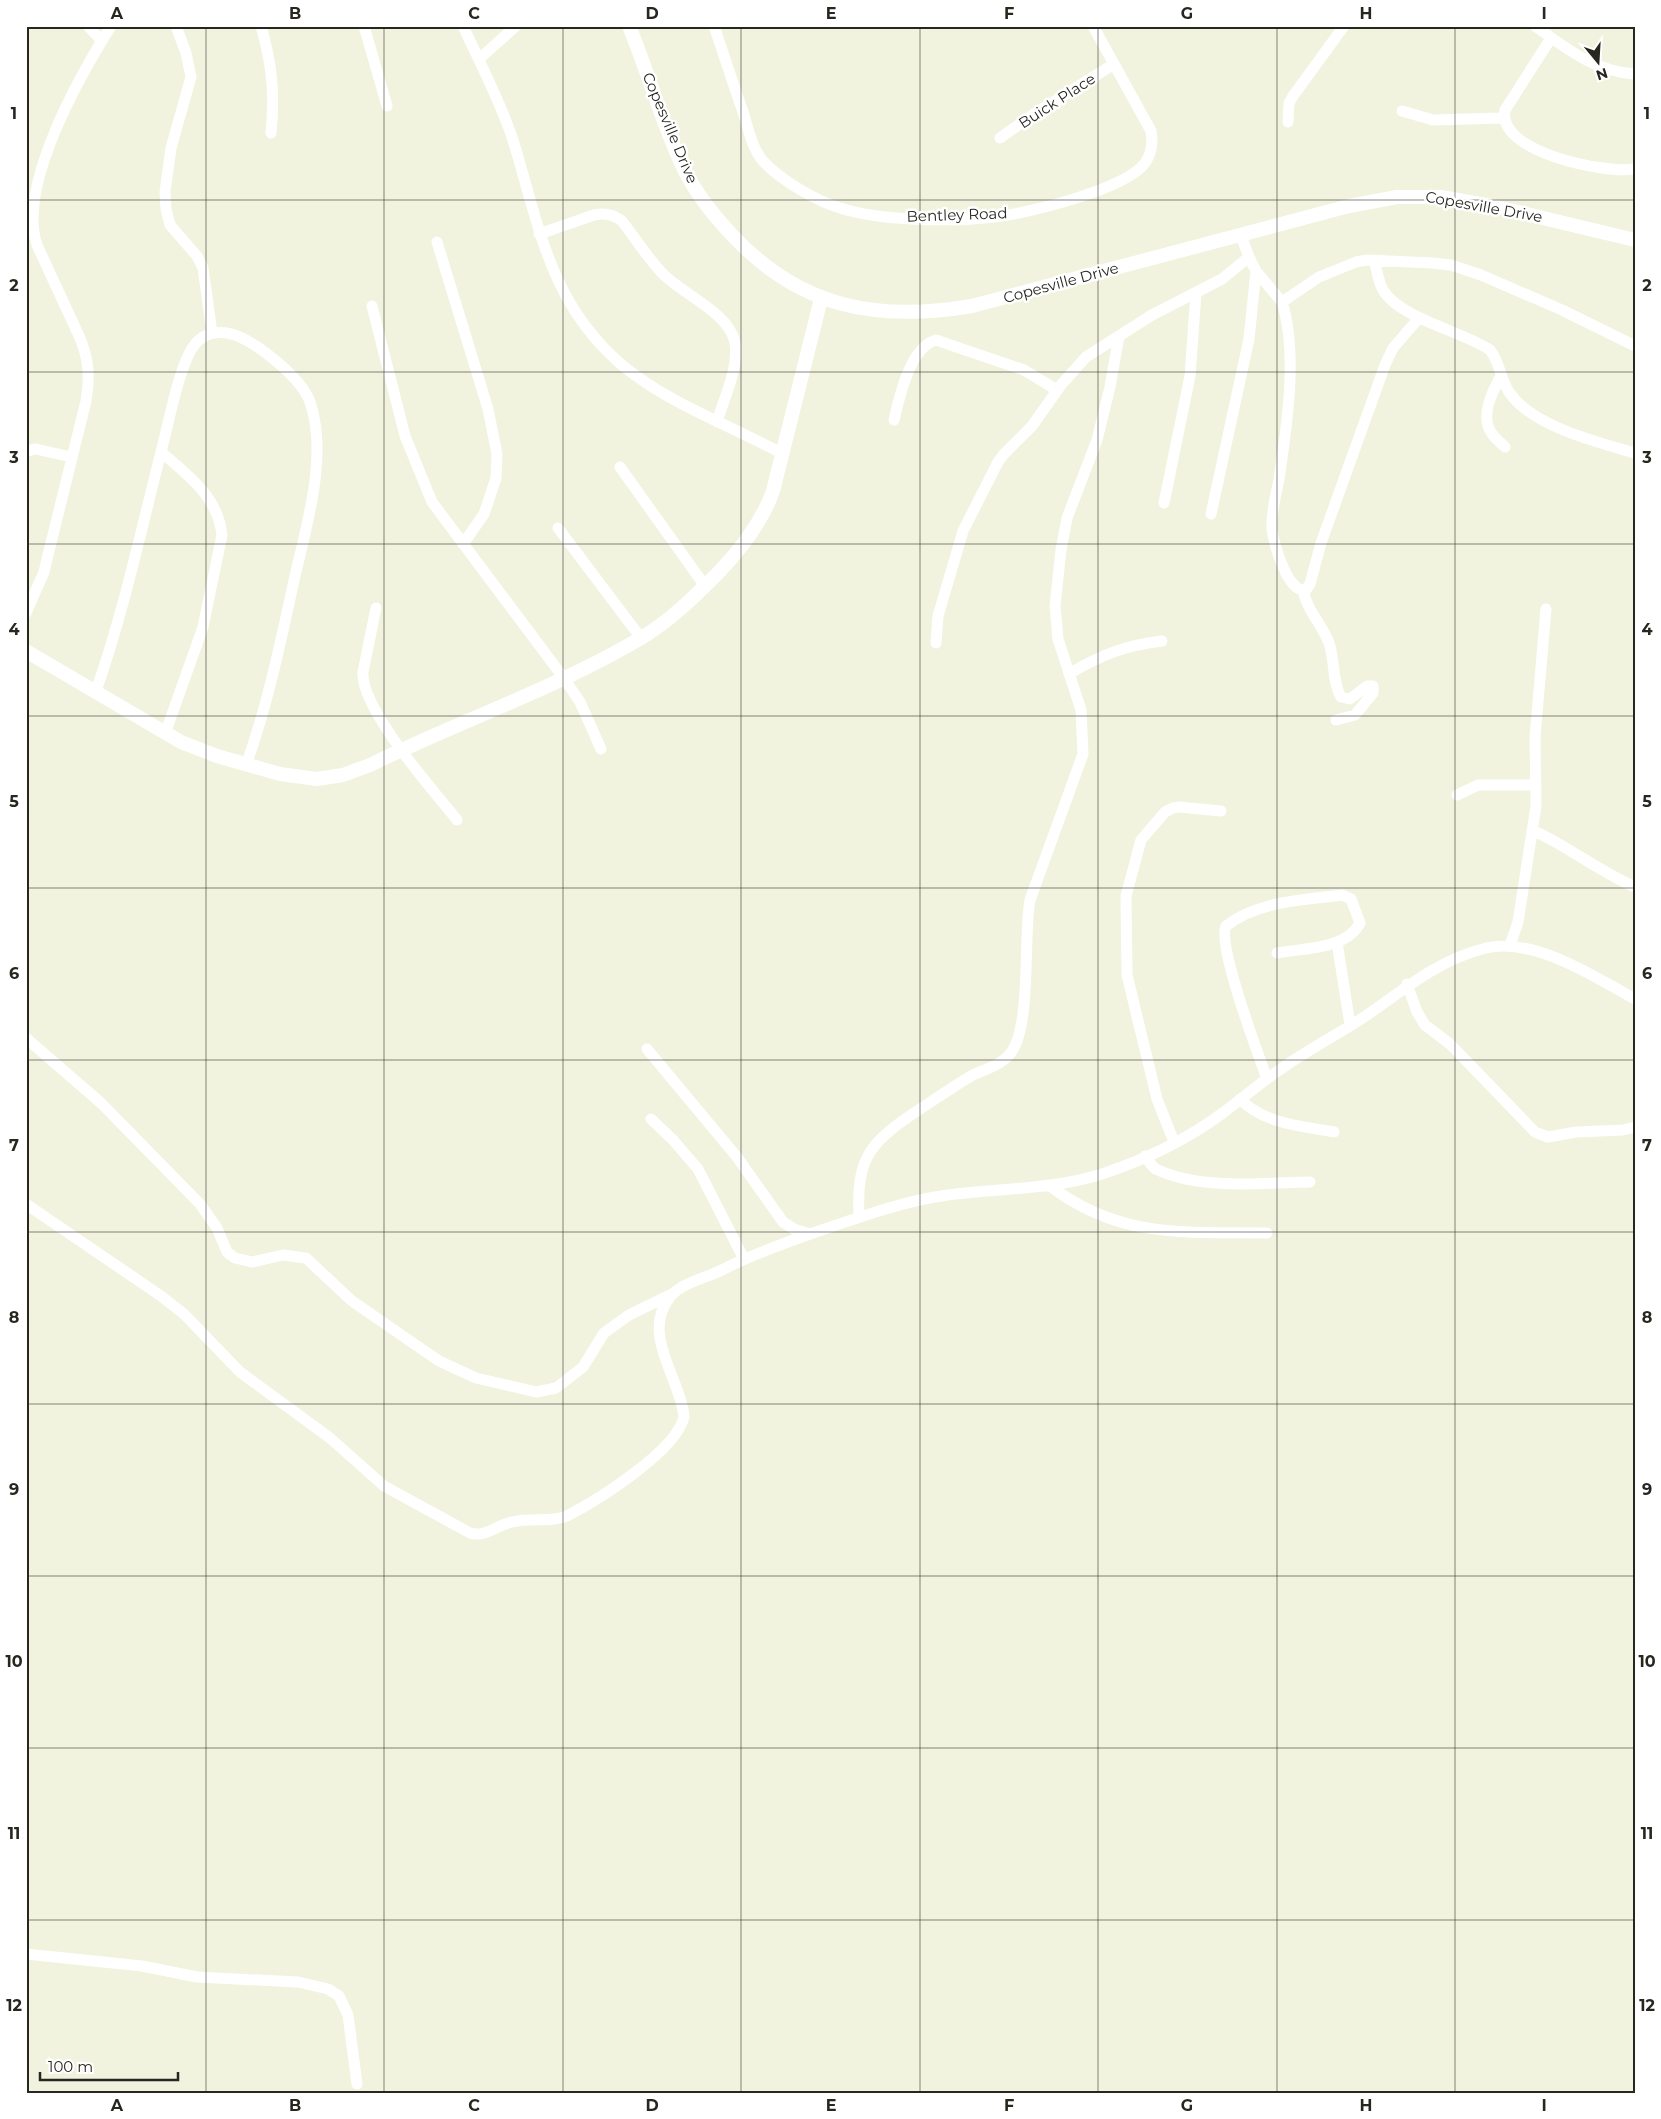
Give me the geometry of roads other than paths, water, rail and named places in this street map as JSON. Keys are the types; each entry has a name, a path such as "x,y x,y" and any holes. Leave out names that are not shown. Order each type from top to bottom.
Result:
{"street":[{"path":"88,26 102,41"},
{"path":"26,613 44,572 86,401 90,376 89,364 80,338 33,235 33,209 36,193 57,127 78,84 111,26"},
{"path":"176,26 186,52 191,77 171,148 165,192 166,209 170,225 197,256 203,268 212,333"},
{"path":"261,26 273,78 274,97 271,133"},
{"path":"364,26 387,106"},
{"path":"463,26 509,130 549,262 566,296 581,318 621,364 657,389 717,422 781,453"},
{"path":"479,59 516,26"},
{"name":"Copesville Drive","path":"629,26 683,166 706,204 742,245 769,270 803,291 821,299 868,310 898,312 942,311 972,306 1349,206 1418,196 1497,207 1635,240"},
{"name":"Bentley Road","path":"714,26 760,158 771,169 824,202 866,214 916,218 993,217 1091,193 1129,176 1146,162 1153,140 1147,120 1094,26"},
{"path":"1288,122 1289,103 1293,96 1344,26"},
{"path":"1535,26 1592,64 1623,73 1635,74"},
{"path":"1552,38 1509,102 1503,118 1506,127 1516,139 1549,154 1603,170 1635,169"},
{"name":"Buick Place","path":"1000,138 1034,114 1114,64"},
{"path":"1402,111 1433,120 1503,118"},
{"path":"539,234 594,215 603,214 616,217 622,221 662,274 726,325 733,337 734,355 727,391 717,422"},
{"path":"1240,236 1256,271 1282,302 1289,333 1288,401 1272,530 1288,578 1296,589 1303,590 1310,584 1321,543 1385,365 1393,348 1419,318"},
{"path":"436,242 488,409 497,454 496,478 484,514 463,544"},
{"path":"936,643 938,616 963,531 998,462 1032,426 1057,390 1081,361 1152,315 1222,279 1249,257"},
{"path":"1282,302 1319,277 1344,266 1374,260 1432,263 1451,266 1481,275 1562,310 1635,346"},
{"path":"1374,260 1381,288 1386,295 1419,318 1486,347 1494,355 1508,391 1526,410 1560,428 1635,454"},
{"path":"1212,514 1249,339 1256,271"},
{"path":"1164,503 1190,376 1196,293"},
{"path":"26,651 96,691 165,734 194,748 280,774 317,779 343,775 402,749 563,677 641,638 668,619 734,557 768,506 821,299"},
{"path":"372,306 405,436 432,502 563,677 580,702 601,749"},
{"path":"96,691 111,648 161,452 189,353 196,343 212,333 232,334 251,343 300,384 310,402 317,444 310,506 292,590 258,729 246,765"},
{"path":"859,1216 858,1190 862,1169 867,1156 881,1137 966,1079 998,1065 1010,1054 1021,1027 1027,919 1030,900 1083,754 1081,710 1062,653 1056,624 1055,606 1061,550 1067,518 1097,440 1110,388 1119,336"},
{"path":"894,420 901,390 911,366 930,344 936,340 1024,370 1057,390"},
{"path":"1501,376 1493,390 1487,422 1492,434 1505,447"},
{"path":"26,450 36,449 71,456"},
{"path":"161,452 192,478 213,504 220,522 222,536 203,627 165,734"},
{"path":"620,467 705,586"},
{"path":"558,528 641,638"},
{"path":"1303,590 1310,611 1329,642 1337,690 1341,697 1350,699 1367,686 1373,686 1372,693 1355,715 1336,720"},
{"path":"376,608 362,680 371,704 402,749 457,820"},
{"path":"1510,945 1518,922 1532,830 1536,785 1535,737 1546,608"},
{"path":"1069,674 1109,652 1126,646 1162,641"},
{"path":"1457,795 1464,790 1478,785 1536,785"},
{"path":"1174,1142 1157,1099 1127,975 1126,896 1141,840 1165,812 1179,807 1221,812"},
{"path":"1532,830 1553,839 1601,870 1635,887"},
{"path":"1267,1079 1231,967 1224,936 1226,926 1238,918 1274,906 1346,895 1358,914 1360,923 1350,936 1337,942 1277,953"},
{"path":"1337,942 1350,1025"},
{"path":"26,1038 100,1103 200,1204 217,1228 227,1252 235,1258 252,1262 283,1254 306,1258 352,1301 438,1361 476,1378 536,1392 556,1388 583,1367 604,1333 629,1315 744,1259 859,1216 949,1195 1050,1186 1094,1176 1145,1156 1174,1142 1223,1113 1267,1079 1350,1025 1407,984 1433,969 1476,951 1510,945 1545,954 1635,999"},
{"path":"1407,984 1417,1012 1426,1025 1450,1044 1535,1132 1548,1137 1576,1132 1623,1130 1635,1127"},
{"path":"647,1049 737,1157 783,1222 788,1227 810,1234"},
{"path":"1240,1099 1257,1114 1271,1119 1334,1132"},
{"path":"651,1119 673,1140 698,1169 744,1259"},
{"path":"1145,1156 1158,1170 1191,1179 1223,1183 1310,1182"},
{"path":"1050,1186 1078,1206 1126,1226 1182,1232 1267,1233"},
{"path":"26,1204 162,1296 184,1314 240,1372 343,1448 384,1486 476,1535 483,1534 513,1521 556,1519 567,1516 628,1477 677,1432 683,1422 684,1413 667,1367 660,1329 662,1311 672,1294"},
{"path":"26,1954 142,1966 197,1977 298,1982 328,1989 339,1996 348,2015 357,2084"}]}
